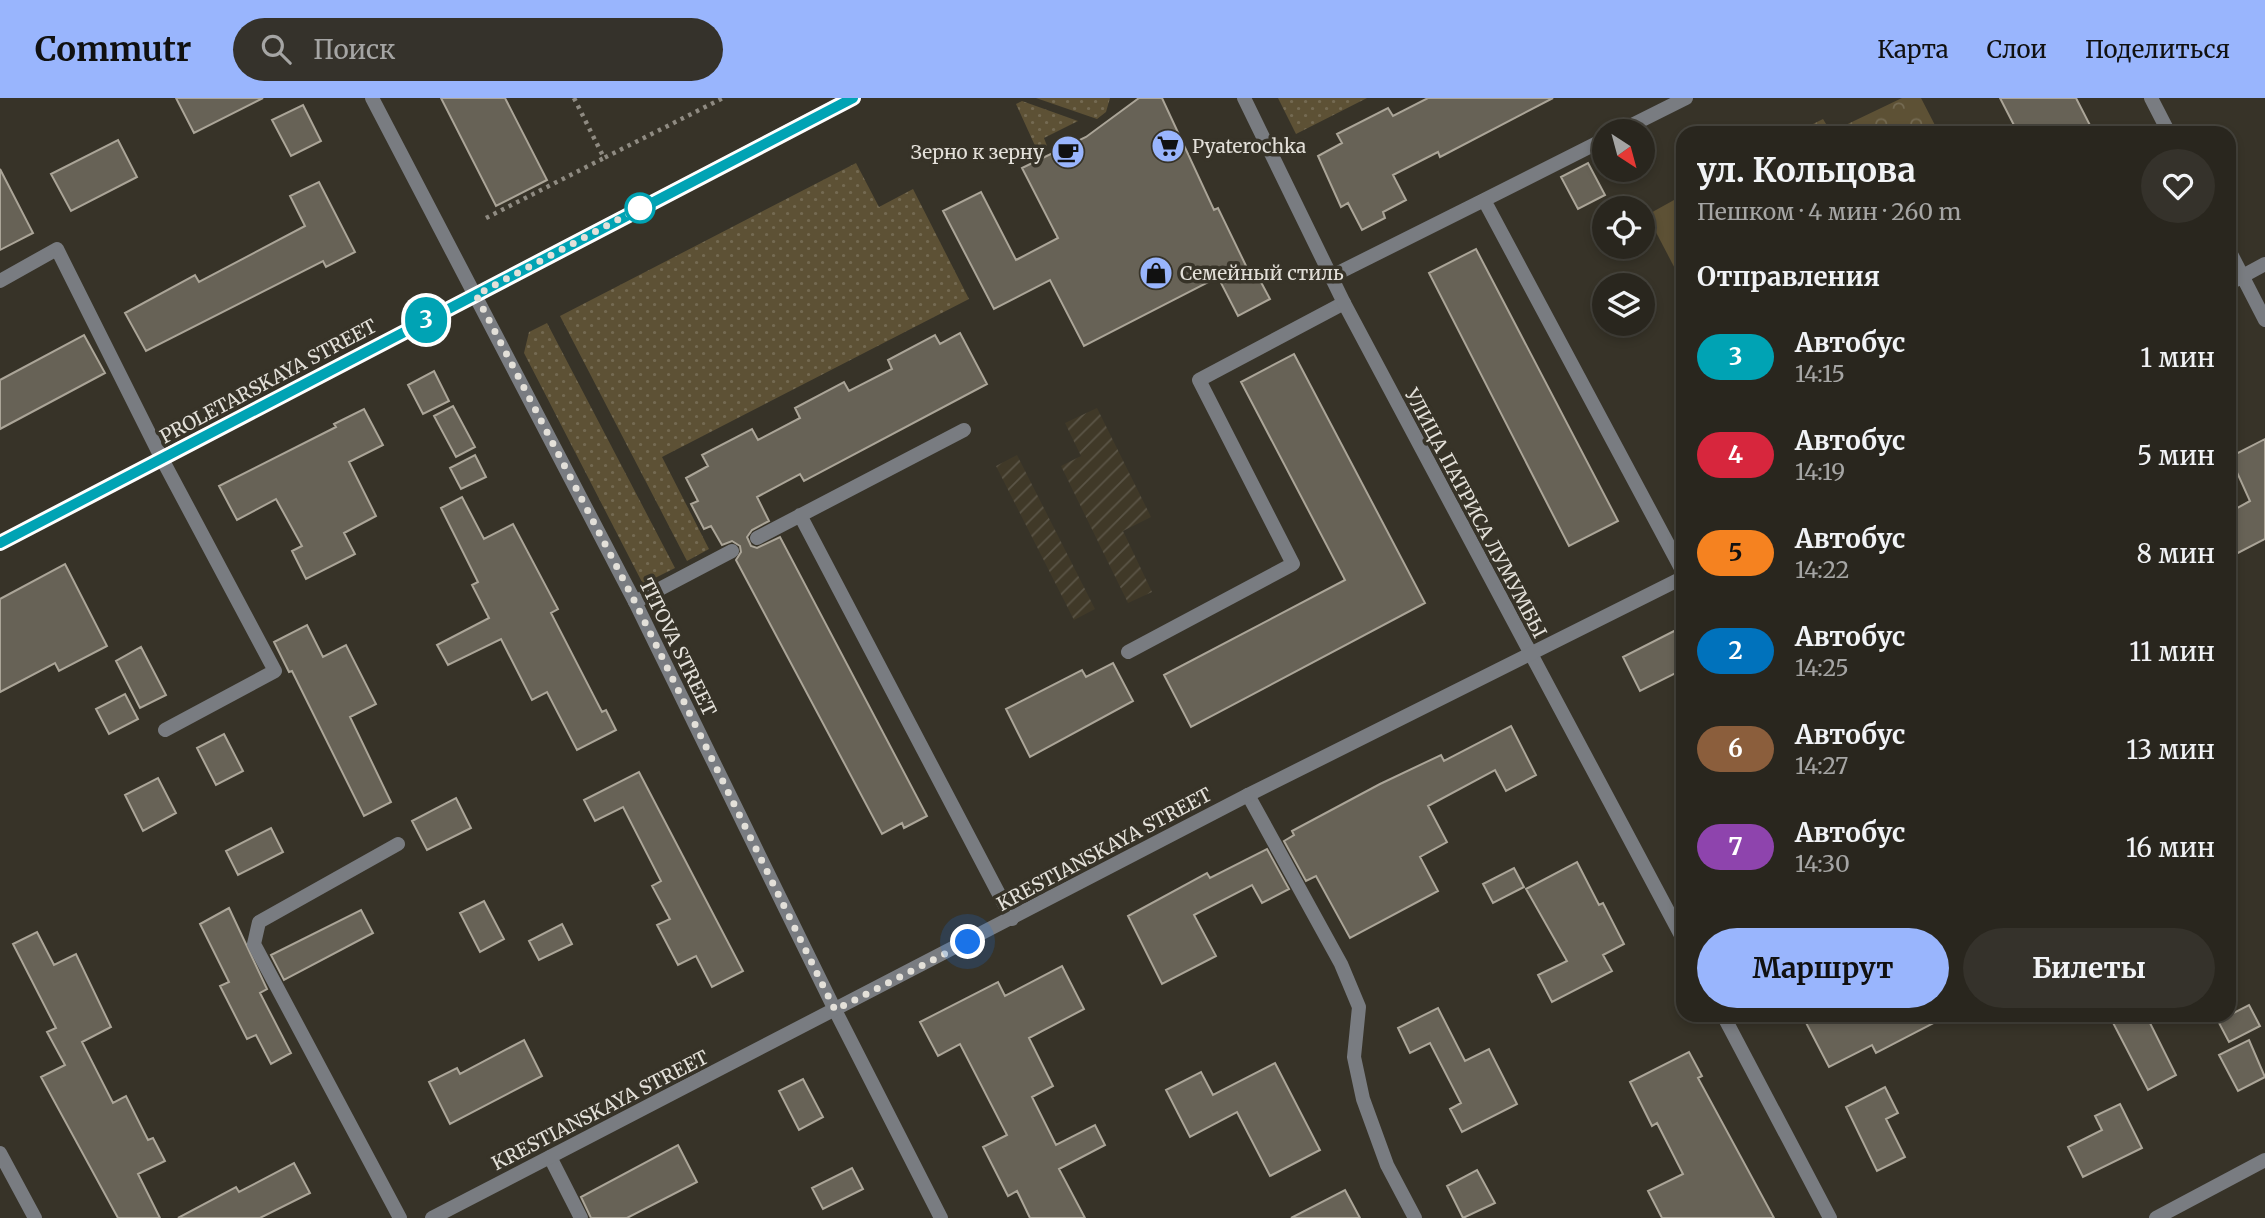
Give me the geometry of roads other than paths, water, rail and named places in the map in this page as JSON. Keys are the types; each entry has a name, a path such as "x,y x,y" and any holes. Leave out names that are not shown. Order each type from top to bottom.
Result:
{"main road":[{"name":"PROLETARSKAYA STREET","path":"0,543 852,98"}],"street":[{"name":"TITOVA STREET","path":"372,98 635,602 835,1010 942,1218"},
{"name":"УЛИЦА ПАТРИСА ЛУМУМБЫ","path":"1244,98 1330,277 1676,926"},
{"path":"1644,119 1686,98"},
{"path":"2151,98 2165,126"},
{"path":"1330,277 1592,146"},
{"path":"1484,200 1676,560"},
{"path":"0,281 57,249 162,458 275,671 165,730"},
{"path":"2265,264 2236,280 2265,320"},
{"path":"1128,652 1293,564 1199,380 1344,303"},
{"path":"757,538 964,430"},
{"path":"800,515 1013,919"},
{"path":"635,602 732,551"},
{"name":"KRESTIANSKAYA STREET","path":"432,1218 1248,795 1676,579"},
{"path":"1248,795 1341,964 1359,1007 1354,1057 1363,1099 1387,1165 1415,1218"},
{"path":"398,844 259,922 254,944 400,1218"},
{"path":"1727,1022 1830,1218"},
{"path":"0,1153 35,1218"},
{"path":"550,1157 581,1218"},
{"path":"2157,1218 2265,1160"}],"place":[{"name":"Pyaterochka","path":"1168,146"},
{"name":"Зерно к зерну","path":"1068,152"},
{"name":"Семейный стиль","path":"1156,273"}]}
